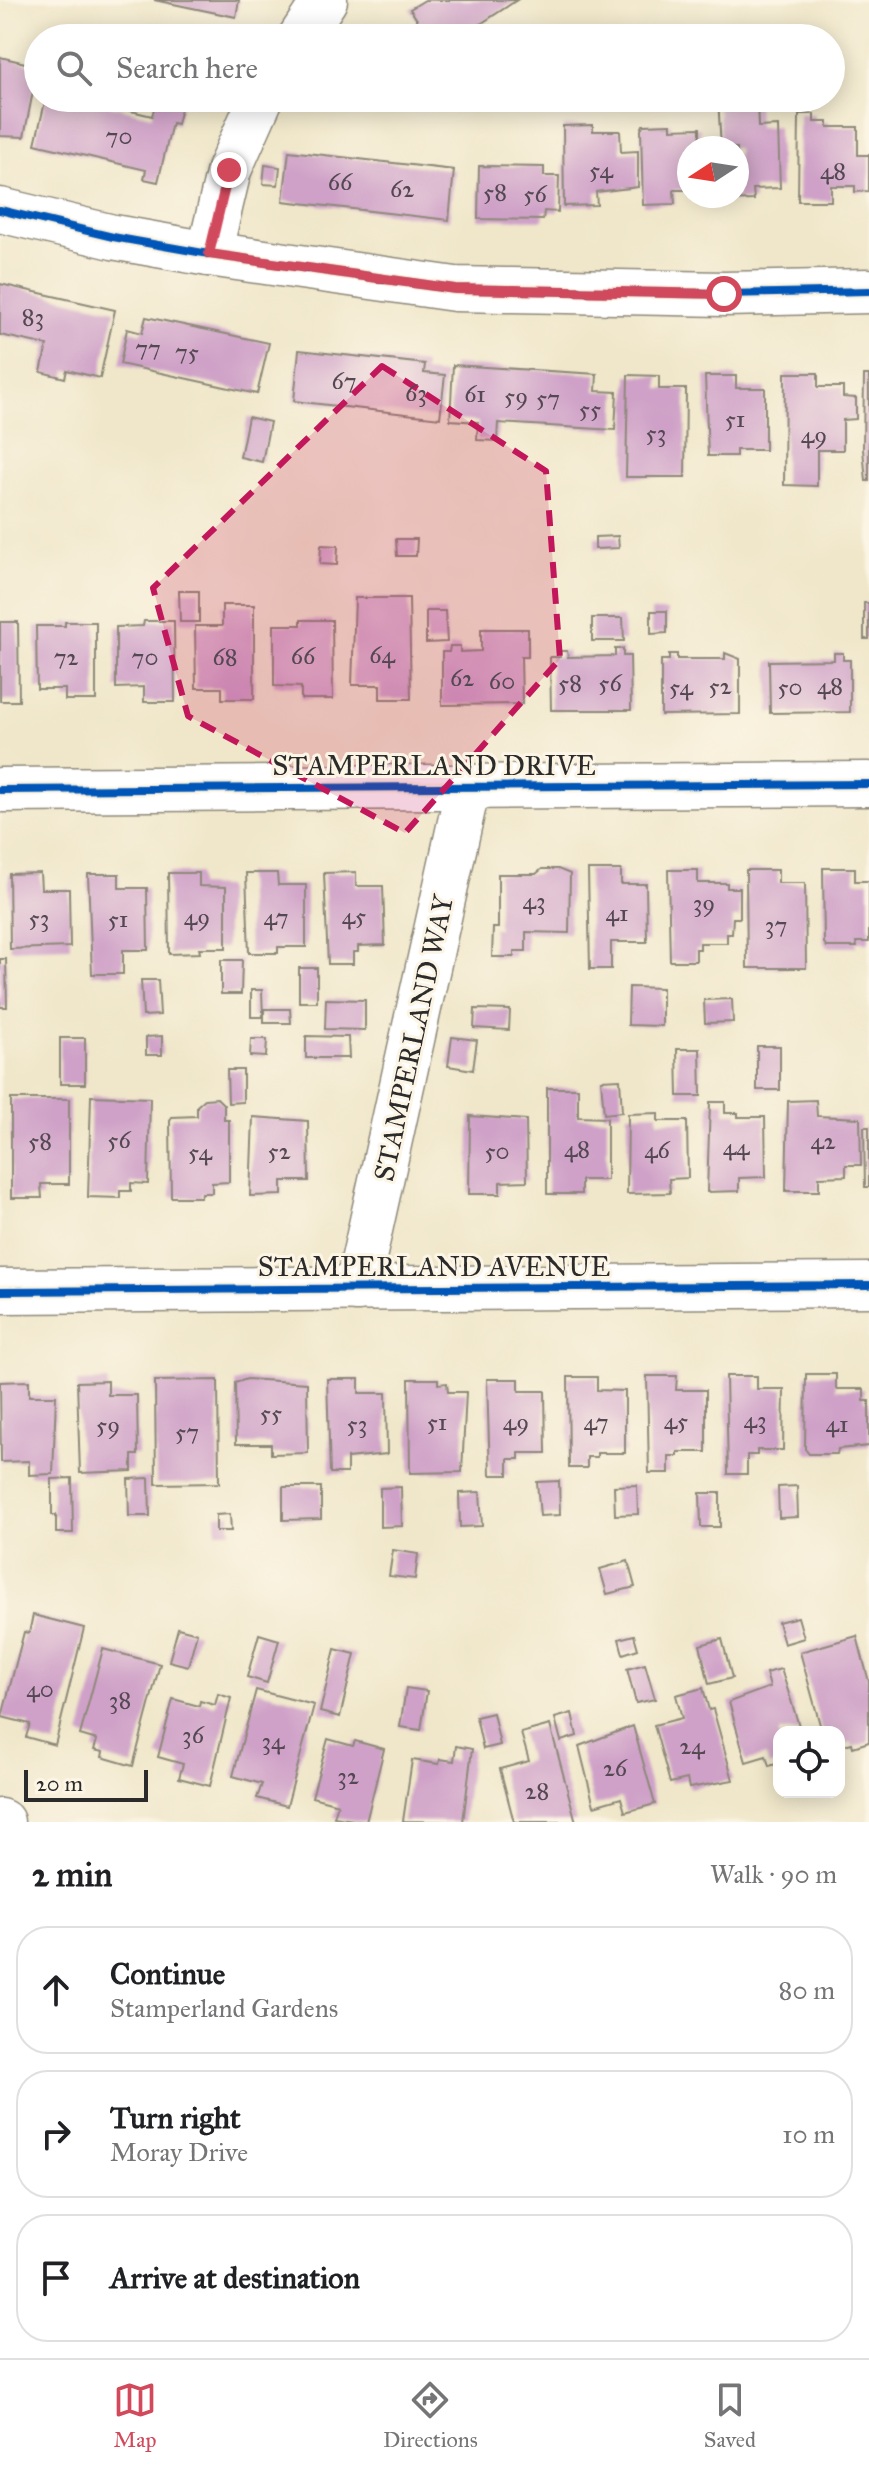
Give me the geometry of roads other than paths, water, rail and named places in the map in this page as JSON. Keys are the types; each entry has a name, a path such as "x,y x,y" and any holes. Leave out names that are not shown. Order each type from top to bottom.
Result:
{"street":[{"path":"309,24 325,0"},
{"path":"209,254 229,170 255,112"},
{"path":"0,210 113,237 209,254 455,289 709,294 869,291"},
{"name":"STAMPERLAND DRIVE","path":"0,790 869,784"},
{"name":"STAMPERLAND WAY","path":"357,1289 468,786"},
{"name":"STAMPERLAND AVENUE","path":"0,1291 869,1285"}]}
